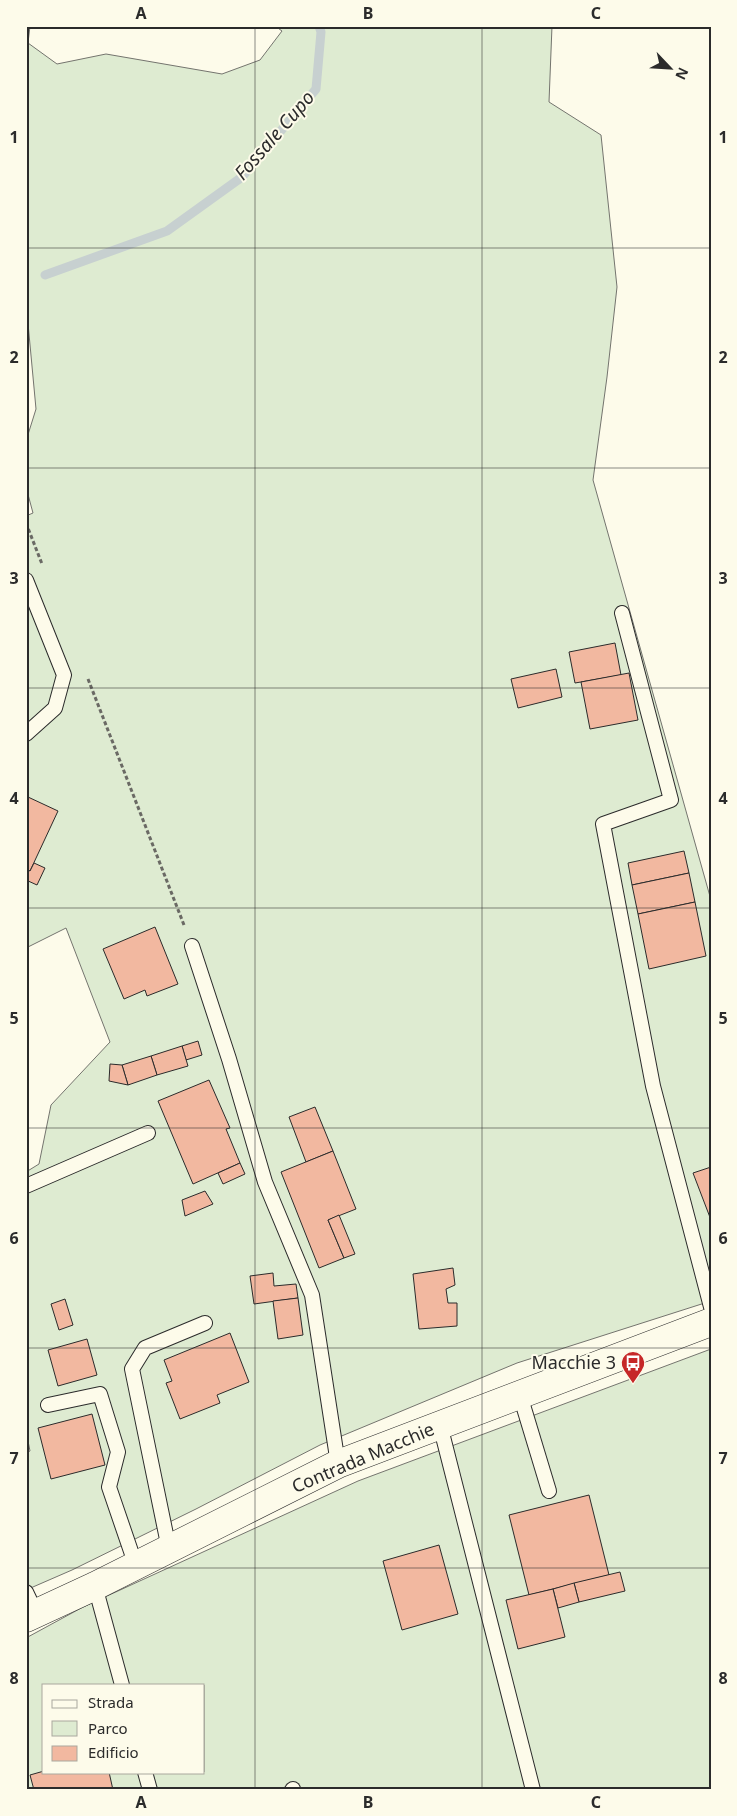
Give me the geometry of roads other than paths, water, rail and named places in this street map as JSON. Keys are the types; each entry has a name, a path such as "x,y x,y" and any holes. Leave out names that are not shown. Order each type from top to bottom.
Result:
{"street":[{"name":"Contrada Macchie","path":"29,1608 96,1586 338,1464 711,1322"}],"lane":[{"path":"26,580 64,676 55,708 26,734"},
{"path":"622,613 672,800 603,824 653,1086 711,1307"},
{"path":"192,946 229,1059 265,1182 312,1295 338,1464"},
{"path":"26,1186 148,1133"},
{"path":"169,1549 132,1369 145,1348 205,1323"},
{"path":"48,1405 100,1394 118,1452 109,1488 136,1566"},
{"path":"520,1395 549,1491"},
{"path":"440,1425 533,1790"},
{"path":"96,1586 122,1684"},
{"path":"146,1774 150,1790"}],"waterway":[{"name":"Fossale Cupo","path":"45,275 167,231 242,177 316,89 321,32 319,26"}],"place":[{"name":"Macchie 3","path":"633,1384"}]}
